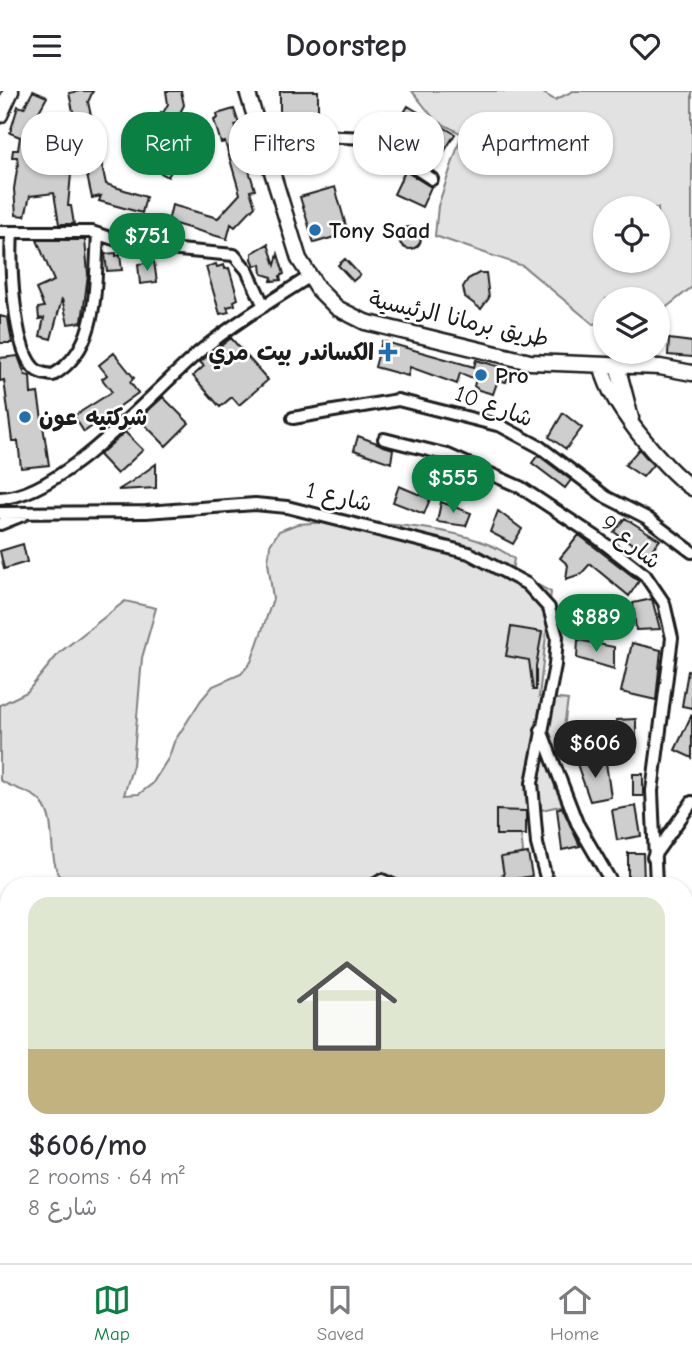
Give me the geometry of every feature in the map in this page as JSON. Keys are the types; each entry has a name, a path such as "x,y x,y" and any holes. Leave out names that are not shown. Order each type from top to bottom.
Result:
{"main road":[{"path":"0,115 11,91"},
{"name":"طريق برمانا الرئيسية","path":"247,91 253,112"},
{"name":"طريق برمانا الرئيسية","path":"272,175 287,224 309,277 337,308 365,322 495,355 558,365 577,372 610,369 659,375 692,373"},
{"path":"610,369 632,423 677,475 692,488"}],"street":[{"path":"339,137 369,138 432,179"},
{"path":"98,235 94,301 84,343 78,356 52,375 38,372 31,366 22,341 10,274 6,232 76,232 98,235 135,246 234,255 247,270 264,306"},
{"path":"0,498 30,494 86,455 200,351 309,277"},
{"name":"شارع 10","path":"292,418 398,400 500,426 540,447 606,497 647,518 692,552"},
{"name":"شارع 9","path":"384,439 448,455 520,487 596,537 645,575 664,603 672,638 652,791 655,877"},
{"name":"شارع 1","path":"0,513 146,512 255,504 288,507 469,553 527,584 549,608 557,648 540,729 531,806 546,877"},
{"path":"0,524 25,514"},
{"path":"540,729 577,823 607,877"},
{"path":"653,857 692,802"}],"shaded area":[{"path":"412,91 540,91 555,100 573,91 692,91 692,287 670,304 670,287 593,287 593,324 523,266 435,236 438,206 458,146 458,175 613,175 613,112 458,112 458,132 444,125 444,112 429,112"},
{"path":"330,522 400,525 475,539 514,559 512,571 551,592 539,697 568,700 555,788 564,805 519,815 523,852 500,877 60,877 55,864 47,811 38,799 0,780 0,705 27,692 59,653 125,601 156,608 142,658 133,765 124,795 139,794 152,784 169,757 174,742 201,700 213,686 241,674 251,662 273,599 268,562 270,545 279,531 297,524"}],"building":[{"path":"33,91 47,97 39,112 21,112 21,175 71,175 68,206 71,206 74,224 59,224 54,193 30,196 25,216 16,215 14,189 18,163 17,157 12,157 13,150 18,150 20,137 10,133 18,106 24,108"},
{"path":"93,91 88,102 90,112 73,112 69,93"},
{"path":"166,91 181,91 184,105 180,112 164,112 168,104"},
{"path":"280,91 318,91 318,112 280,112"},
{"path":"408,106 418,112 404,112"},
{"path":"234,109 235,112 229,112 229,156 225,142 221,143 215,123 217,114"},
{"path":"444,127 455,134 444,152"},
{"path":"87,175 104,175 106,184 146,197 142,213 99,201 101,196 92,198"},
{"path":"235,175 250,175 255,190 250,191 255,206 235,227 231,224 227,239 168,222 172,205 218,218 240,194"},
{"path":"403,175 412,175 431,187 422,207 394,194"},
{"path":"335,187 348,233 314,243 300,197"},
{"path":"410,227 418,230 421,238 418,246 410,249 402,246 399,238 402,230"},
{"path":"37,240 85,240 88,274 82,322 68,324 62,299 51,339 40,336 44,318 39,319 38,308 44,307 36,289 54,281"},
{"path":"268,244 275,265 278,254 284,274 280,276 281,280 271,281 272,277 262,274 261,264 255,266 252,259 252,253"},
{"path":"116,253 116,256 120,255 122,270 107,271 105,254"},
{"path":"345,259 360,275 353,281 338,265"},
{"path":"154,262 157,282 140,284 138,264"},
{"path":"216,264 217,267 224,265 225,269 229,268 238,299 234,301 235,305 227,307 229,312 220,314 206,267"},
{"path":"479,273 486,273 489,298 481,309 465,297 463,287 468,279"},
{"path":"0,316 8,318 12,343 0,343"},
{"path":"231,338 268,380 239,405 232,397 220,407 193,376 204,366 200,362"},
{"path":"670,339 692,342 692,357 670,355"},
{"path":"382,341 474,367 476,360 511,370 506,382 498,380 493,394 479,390 474,386 476,379 460,373 457,384 410,367 408,376 375,367"},
{"path":"114,353 134,378 130,382 138,393 84,432 74,416 112,392 102,379 107,375 99,365"},
{"name":"شركتيه عون","path":"18,356 25,375 30,376 31,394 38,393 49,465 21,468 18,441 12,441 4,380 0,381 0,358"},
{"path":"163,397 189,423 166,446 139,419"},
{"path":"563,413 582,428 566,449 549,437"},
{"path":"125,432 143,450 117,474 99,455"},
{"path":"358,436 393,449 391,463 354,450"},
{"path":"639,449 653,465 643,477 625,465"},
{"path":"538,455 571,480 565,488 532,463"},
{"path":"156,464 156,488 118,490 131,482"},
{"path":"399,486 430,499 424,514 393,502"},
{"path":"441,502 471,513 466,526 437,522"},
{"path":"498,511 522,529 513,544 490,532"},
{"path":"625,518 660,540 648,554 614,532"},
{"path":"579,535 639,581 629,596 590,564 581,574 566,579 568,565 560,558"},
{"path":"23,544 27,562 4,569 0,551"},
{"path":"652,599 660,629 636,630 633,603"},
{"path":"511,627 542,632 536,666 536,690 533,690 529,660 506,656"},
{"path":"578,640 614,647 614,669 577,658"},
{"path":"632,643 661,650 656,700 621,692"},
{"path":"688,671 692,671 692,708 682,706"},
{"path":"692,714 692,758 675,750"},
{"path":"636,719 636,752 617,753 616,720"},
{"path":"576,761 606,763 611,797 590,801"},
{"path":"633,774 643,774 643,796 633,796"},
{"path":"636,806 641,836 617,840 612,810"},
{"path":"562,807 580,846 562,850 557,809"},
{"path":"496,810 526,811 526,835 496,835"},
{"path":"528,853 532,876 504,877 501,857"},
{"path":"628,853 643,853 644,877 628,877"}],"place":[{"name":"Tony Saad","path":"315,230"},
{"name":"الكساندر بيت مري","path":"388,352"},
{"name":"Pro","path":"481,375"},
{"name":"شركتيه عون","path":"25,417"}]}
